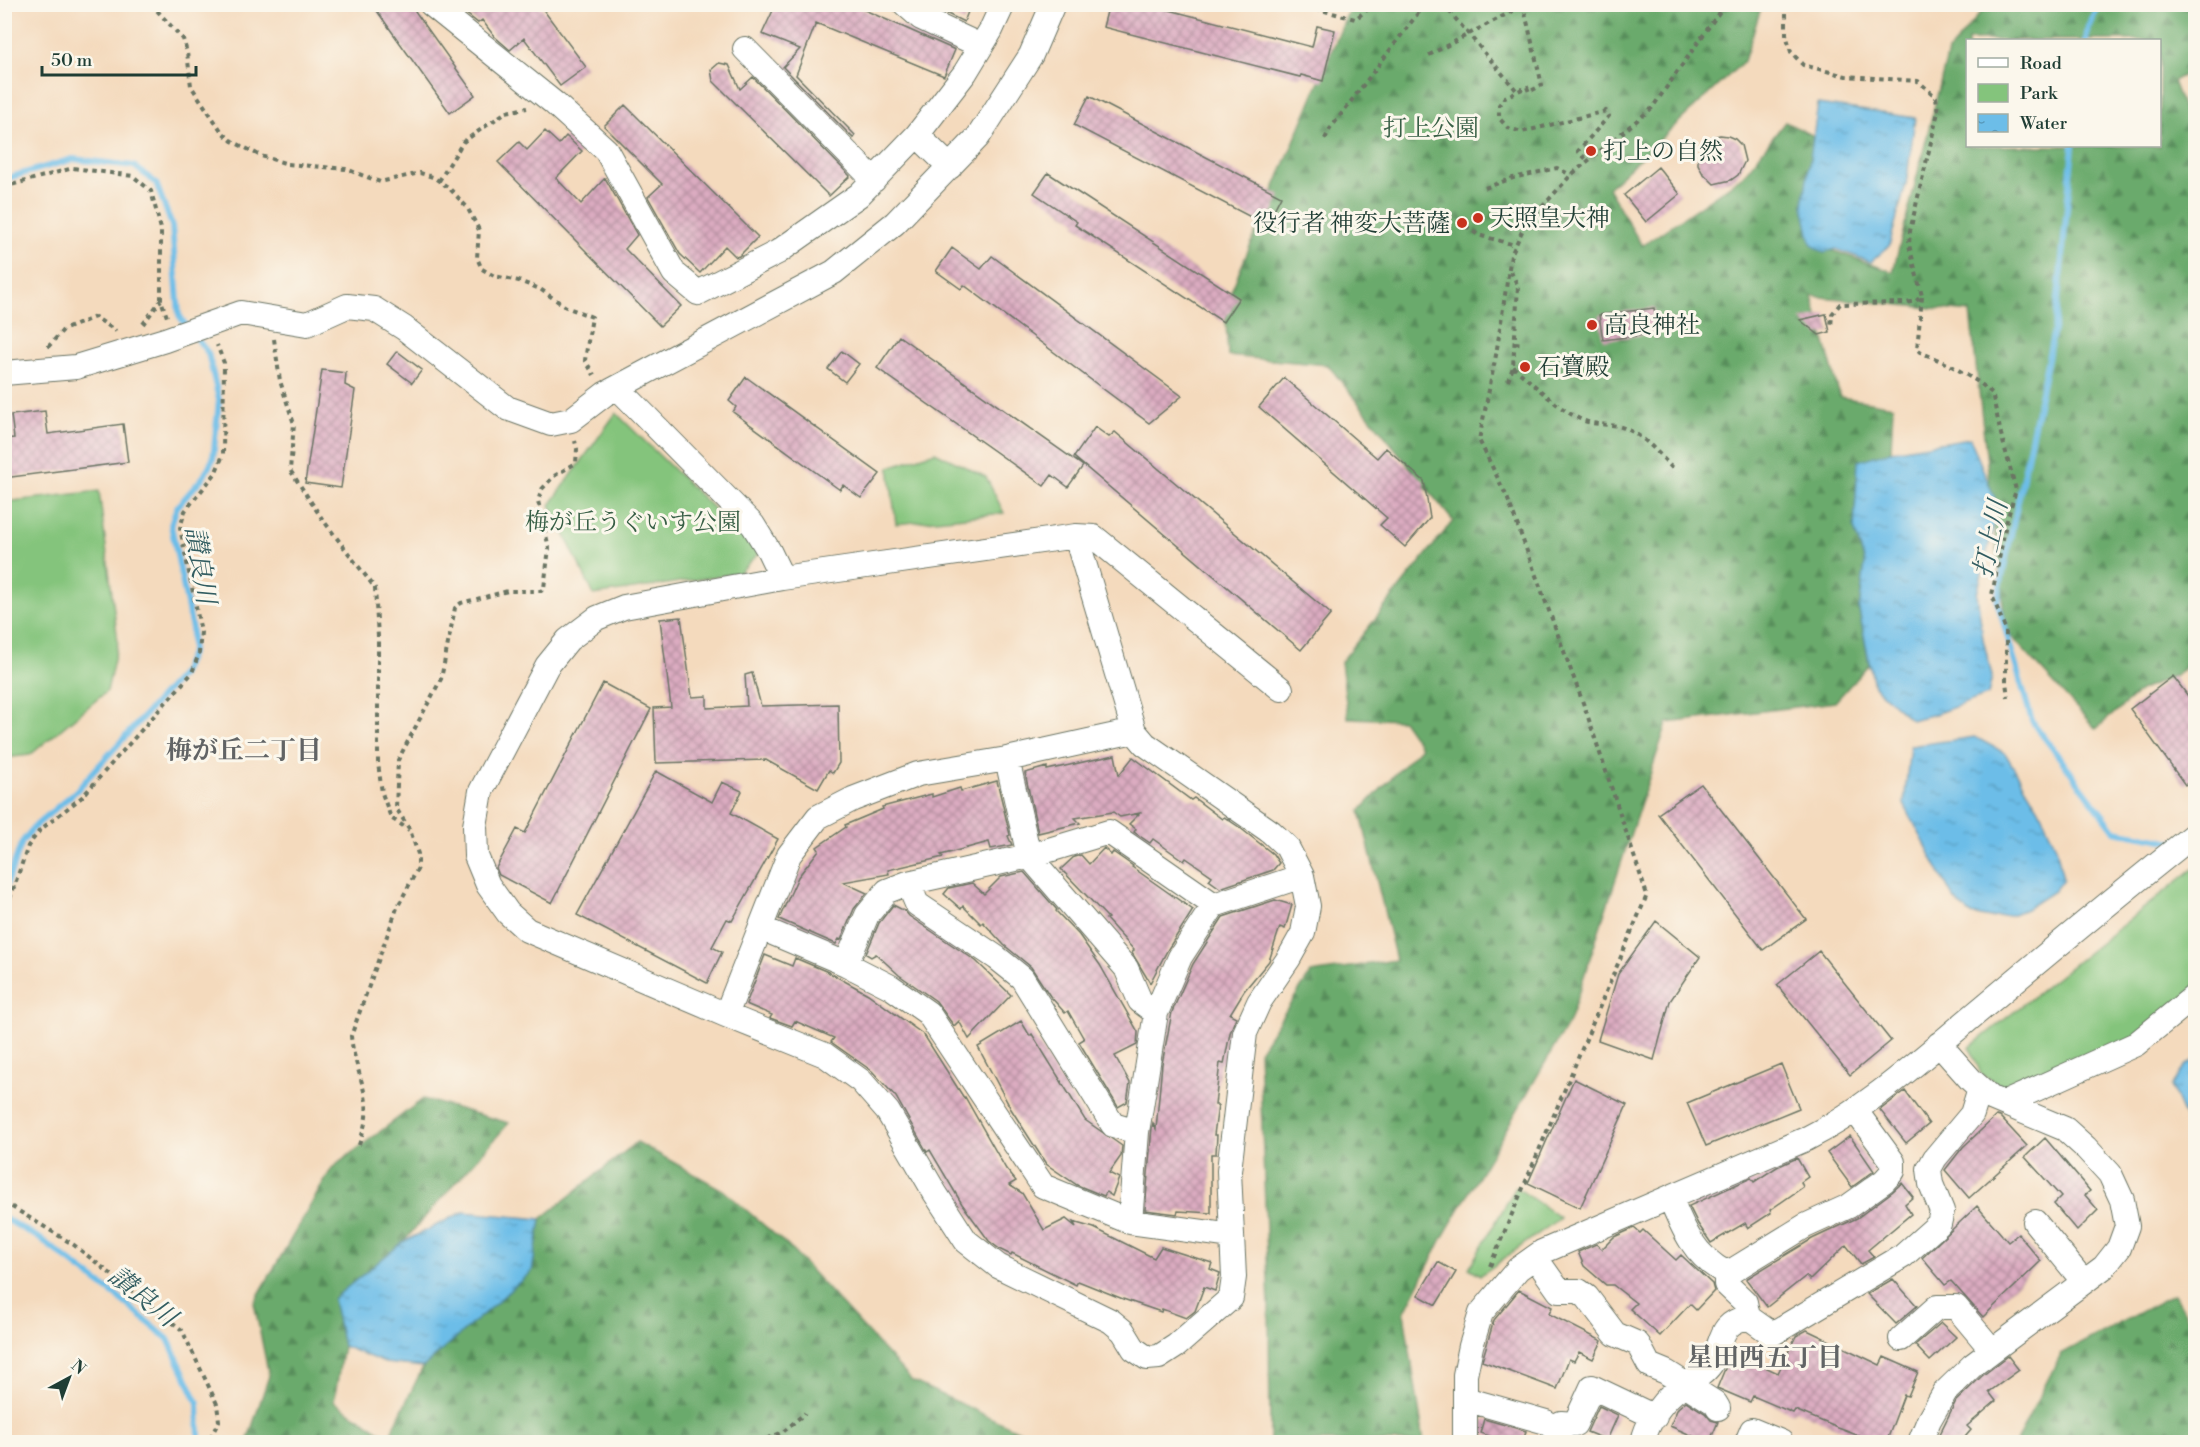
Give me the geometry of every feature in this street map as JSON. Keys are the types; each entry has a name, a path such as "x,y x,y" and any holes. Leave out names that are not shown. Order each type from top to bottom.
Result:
{"street":[{"path":"431,4 554,103 606,150 674,273 698,293 778,252 859,195 917,135 965,73 1003,4"},
{"path":"904,4 921,18 981,46"},
{"path":"4,373 76,367 166,329 241,313 307,324 347,306 374,309 404,328 507,408 551,424 571,420 611,391 834,272 895,223 978,137 1031,55 1053,4"},
{"path":"745,49 874,180"},
{"path":"917,135 950,167"},
{"path":"611,391 753,525 782,578"},
{"path":"1076,536 1134,732 1145,744 1271,832 1287,847 1302,876 1308,906 1303,933 1289,958 1258,1002 1245,1033 1229,1171 1234,1277 1231,1298 1176,1346 1159,1357 1147,1358 1134,1349 1123,1330 1111,1321 998,1266 966,1241 888,1112 861,1081 825,1055 527,930 508,913 488,885 476,856 475,826 482,791 547,666 568,640 597,618 624,607 782,578 1076,536 1094,537 1281,690"},
{"path":"726,1015 789,855 818,817 853,799 918,774 1007,759 1134,732"},
{"path":"1007,759 1029,856 1126,968 1140,1001 1156,1013"},
{"path":"846,964 867,915 887,891 908,883 1029,856 1109,832 1214,905"},
{"path":"1465,1443 1464,1375 1470,1346 1481,1313 1518,1269 1535,1257 1832,1126 1903,1076 2196,833"},
{"path":"1130,1222 1137,1132 1156,1013 1180,957 1214,905 1302,876"},
{"path":"908,883 917,904 997,958 1022,978 1113,1125 1137,1132"},
{"path":"761,928 846,964 891,987 928,1013 1043,1186 1130,1222 1232,1236"},
{"path":"2005,1103 2136,1044 2196,995"},
{"path":"1920,1443 1929,1420 1945,1392 1972,1365 2104,1267 2119,1248 2127,1226 2122,1200 2110,1174 2086,1148 2065,1129 1991,1098 1939,1044"},
{"path":"1726,1273 1726,1284 1745,1302 1748,1317 1772,1334 1903,1256 1939,1224 1942,1211 1931,1184 1929,1169 1935,1158 1972,1114 1980,1088"},
{"path":"1726,1273 1805,1226 1849,1206 1884,1181 1893,1171 1893,1162 1855,1110"},
{"path":"1893,1167 1929,1169"},
{"path":"1670,1197 1684,1232 1696,1250 1712,1266 1726,1273"},
{"path":"2035,1222 2084,1282"},
{"path":"1535,1257 1559,1291 1579,1291 1587,1297 1615,1334 1638,1344 1648,1365 1666,1372 1715,1403 1718,1408"},
{"path":"1901,1339 1937,1307 1956,1307 1992,1350"},
{"path":"1643,1443 1662,1404 1711,1364 1725,1329 1736,1320 1748,1317"},
{"path":"1557,1436 1561,1422 1575,1424 1592,1387 1655,1417"},
{"path":"1465,1399 1546,1422 1557,1436"},
{"path":"1747,1443 1752,1430 1781,1443"}],"path":[{"path":"151,4 183,39 191,86 222,132 232,141 261,156 288,164 345,169 380,182 420,173 439,181 467,207 479,230 477,258 482,269 494,276 519,281 540,289 566,307 592,317 585,360 611,391"},
{"path":"1298,4 1355,19 1375,4"},
{"path":"1325,139 1330,129 1425,4"},
{"path":"1443,4 1517,91"},
{"path":"1485,1277 1647,895 1587,711 1507,497 1479,440 1496,355 1511,255 1524,227 1571,175 1652,108 1725,4"},
{"path":"1786,4 1786,34 1791,52 1803,65 1846,76 1918,81 1936,97 1938,112 1935,131 1910,231 1909,245 1922,296 1917,349 1950,365 1992,393 2016,490 2006,523 1992,595 2006,631 2008,697"},
{"path":"1429,55 1524,5 1542,85 1529,92 1527,87 1505,97 1499,105 1499,118 1508,128 1522,132 1606,111 1609,116 1578,151 1588,161"},
{"path":"439,181 463,142 506,111 554,103"},
{"path":"4,187 72,168 133,176 151,191 161,229 161,300 166,329"},
{"path":"1485,188 1513,178 1557,168 1571,175"},
{"path":"1466,226 1478,235 1515,245"},
{"path":"1508,381 1513,367 1518,286 1509,268"},
{"path":"1831,327 1832,314 1840,304 1906,303 1916,301 1922,296"},
{"path":"138,331 161,300"},
{"path":"45,351 63,330 95,317 119,334"},
{"path":"271,318 280,381 294,424 290,470 323,520 375,588 378,637 378,763 382,793 391,819 410,830"},
{"path":"4,916 28,846 40,830 82,797 192,673 199,653 201,632 180,528 185,511 215,474 223,455 224,363 214,340"},
{"path":"1515,342 1524,344"},
{"path":"1513,367 1581,420 1594,424 1618,426 1633,432 1650,445 1675,471"},
{"path":"359,1145 365,1127 366,1104 352,1052 351,1036 397,908 418,868 418,854 410,830 396,808 398,759 441,679 455,608 461,603 508,591 541,591 544,588 549,548 538,501 542,489 554,476 576,463 577,449 571,420"},
{"path":"4,1202 74,1245 182,1330 217,1404 219,1421 208,1443"},
{"path":"759,1443 783,1432 805,1413"}],"green space":[{"name":"打上公園","path":"1351,5 1762,5 1744,61 1608,188 1642,246 1743,176 1785,122 1812,135 1811,243 1893,272 1948,52 1987,5 2195,5 2195,69 2173,81 2196,144 2195,661 2173,676 2140,691 2096,729 2006,631 1970,312 1812,296 1840,397 1893,406 1891,451 1858,462 1854,528 1865,563 1859,610 1869,664 1835,702 1667,723 1569,1022 1444,1235 1404,1313 1424,1442 1270,1442 1269,1308 1259,1051 1311,973 1396,960 1360,811 1421,747 1402,720 1348,718 1341,662 1453,521 1328,365 1228,356 1225,306"},
{"name":"梅が丘うぐいす公園","path":"616,413 759,553 739,573 594,595 550,505"},
{"path":"935,452 986,477 1004,513 896,524 889,467"},
{"path":"99,491 118,642 107,691 30,755 5,758 5,502"},
{"path":"2193,869 2195,870 2195,987 2132,1041 2017,1094 1981,1074 1970,1047"},
{"path":"423,1099 509,1123 403,1242 333,1299 343,1346 334,1402 389,1437 423,1367 532,1271 541,1219 637,1142 723,1190 788,1246 912,1381 1043,1442 247,1442 269,1376 254,1303 332,1168"},
{"path":"1516,1187 1560,1218 1481,1275 1469,1268"},
{"path":"2174,1294 2195,1329 2195,1442 2016,1442 2061,1354"}],"water":[{"path":"1818,104 1915,118 1906,184 1889,246 1871,262 1836,249 1825,252 1817,249 1811,243 1803,206"},
{"path":"1970,438 1998,506 1977,594 1983,639 1992,676 1988,695 1911,720 1874,686 1859,610 1865,563 1854,528 1858,461 1891,451"},
{"path":"1975,737 2005,753 2039,809 2056,847 2063,879 2054,891 2026,909 2011,915 1990,918 1970,914 1954,899 1904,804 1910,746"},
{"path":"2195,1060 2195,1135 2189,1127 2171,1086 2185,1066"},
{"path":"463,1212 541,1219 532,1271 423,1367 385,1363 343,1346 333,1299 403,1242"}],"building":[{"path":"372,4 410,4 475,95 450,113"},
{"path":"454,4 539,4 586,67 560,86 524,38 510,50 494,36 482,20 478,23"},
{"path":"776,4 851,4 955,50 944,76 816,23 796,75 855,135 853,138 783,67 800,49 762,34"},
{"path":"927,4 971,4 964,22"},
{"path":"1109,4 1146,4 1312,47 1317,26 1335,30 1323,81 1103,27"},
{"path":"719,63 729,65 740,89 753,77 850,176 829,196 713,81 711,70"},
{"path":"1089,96 1281,196 1266,225 1074,125"},
{"path":"625,105 758,237 739,256 736,257 725,246 700,273 680,254 648,197 662,184 604,126"},
{"path":"545,131 559,144 566,136 582,151 556,178 581,204 605,178 637,235 625,249 681,306 660,326 498,162 519,142 527,150"},
{"path":"1720,135 1735,139 1741,145 1745,161 1738,175 1731,180 1714,184 1702,172 1698,164 1698,156 1705,141"},
{"path":"1658,167 1680,194 1646,222 1624,195"},
{"path":"1048,173 1239,298 1223,322 1075,225 1077,222 1034,193"},
{"path":"952,248 981,269 992,256 1182,396 1149,423 964,285 961,289 936,271"},
{"path":"1654,308 1658,333 1603,340 1599,315"},
{"path":"1826,314 1830,332 1819,335 1800,320"},
{"path":"899,336 1083,466 1068,487 1052,475 1044,486 877,368"},
{"path":"397,351 422,370 412,383 387,364"},
{"path":"842,351 859,364 845,382 828,369"},
{"path":"322,370 346,373 345,385 355,390 341,488 305,483"},
{"path":"746,377 880,474 861,498 843,485 840,490 733,412 736,407 729,401"},
{"path":"1284,378 1377,458 1386,448 1424,481 1430,518 1405,547 1380,525 1387,518 1259,407"},
{"path":"45,411 48,434 123,424 128,462 4,478 4,439 14,438 11,415"},
{"path":"1095,427 1109,437 1115,432 1331,614 1301,650 1074,457"},
{"path":"681,617 692,697 707,696 707,708 747,706 745,675 752,673 761,706 838,704 839,763 833,773 829,770 818,789 766,760 656,763 654,708 671,707 660,619"},
{"path":"2173,676 2188,696 2196,691 2196,776 2185,785 2130,709"},
{"path":"603,683 651,709 552,903 499,875 496,868 517,829 525,833"},
{"path":"1115,755 1119,775 1133,757 1191,800 1194,798 1222,819 1224,817 1239,827 1273,854 1279,863 1273,870 1220,888 1209,880 1212,876 1186,858 1184,861 1153,839 1150,843 1134,832 1136,829 1129,824 1140,813 1120,817 1113,812 1075,818 1080,823 1038,833 1025,773"},
{"path":"656,771 712,802 722,782 742,791 731,813 778,839 732,921 727,919 712,947 722,952 707,983 577,915"},
{"path":"997,781 1010,835 1008,836 1012,845 991,849 989,842 941,855 943,857 888,870 889,874 843,882 867,893 854,909 841,940 839,939 836,944 779,919 798,877 819,850 817,847 846,827 845,825 883,809 882,807 932,794 932,797 960,788 961,791"},
{"path":"1701,784 1806,919 1763,950 1658,814"},
{"path":"1104,848 1111,855 1113,852 1193,910 1150,983 1132,953 1134,950 1106,919 1108,918 1061,869 1074,857 1081,855 1089,864"},
{"path":"1024,872 1079,935 1100,965 1138,1032 1137,1045 1115,1056 1130,1083 1127,1102 1118,1107 1079,1042 1084,1039 1068,1011 1065,1013 1050,996 1031,967 1004,945 983,922 981,924 963,906 961,909 944,894 949,888 972,883 984,894 1001,877"},
{"path":"1275,900 1292,905 1285,929 1280,927 1269,961 1244,991 1230,1014 1236,1017 1230,1033 1224,1064 1220,1063 1215,1105 1218,1105 1214,1135 1217,1135 1216,1154 1211,1154 1211,1213 1178,1211 1177,1214 1145,1210 1152,1127 1153,1123 1156,1129 1162,1064 1172,1012 1193,964 1223,917"},
{"path":"893,905 976,961 1011,995 969,1039 959,1021 954,1026 936,1001 899,975 876,954 871,957 866,954 879,923"},
{"path":"1656,921 1700,957 1670,1001 1654,1060 1598,1040 1618,974"},
{"path":"1819,951 1891,1041 1850,1075 1777,985"},
{"path":"765,955 792,966 795,958 828,972 868,994 924,1035 965,1097 1006,1169 1016,1181 1009,1185 1022,1193 1044,1230 1066,1219 1076,1227 1073,1222 1094,1228 1154,1258 1161,1247 1212,1263 1210,1269 1220,1273 1215,1291 1204,1287 1195,1311 1186,1318 1123,1299 1078,1281 1076,1285 1012,1253 1011,1255 1001,1250 989,1241 962,1204 930,1150 927,1152 896,1097 872,1071 831,1042 834,1038 795,1021 792,1026 770,1018 772,1015 746,1004"},
{"path":"1021,1021 1030,1036 1032,1034 1085,1120 1122,1146 1121,1156 1109,1173 1119,1178 1112,1196 1106,1192 1104,1196 1077,1185 1046,1164 1011,1109 978,1047"},
{"path":"1781,1064 1799,1108 1706,1146 1687,1103"},
{"path":"1574,1079 1627,1105 1580,1208 1528,1183"},
{"path":"1905,1091 1929,1124 1906,1143 1880,1110"},
{"path":"1996,1116 2000,1117 2027,1146 1969,1198 1945,1170 1963,1147"},
{"path":"1850,1136 1874,1171 1852,1187 1827,1153"},
{"path":"2045,1138 2090,1191 2085,1195 2098,1210 2077,1231 2054,1204 2061,1197 2025,1157"},
{"path":"1797,1158 1808,1177 1801,1182 1803,1187 1748,1228 1745,1223 1711,1243 1689,1206 1751,1178 1754,1182 1777,1167"},
{"path":"1902,1183 1913,1197 1905,1204 1911,1214 1868,1250 1874,1257 1861,1264 1846,1245 1810,1280 1806,1276 1767,1307 1746,1279 1812,1239 1857,1218"},
{"path":"1977,1206 2008,1242 2018,1234 2041,1261 1983,1317 1951,1281 1945,1285 1922,1258"},
{"path":"1634,1228 1640,1233 1643,1230 1676,1260 1681,1255 1712,1284 1714,1291 1696,1310 1690,1304 1660,1336 1630,1309 1636,1303 1613,1285 1606,1285 1584,1266 1578,1252 1596,1244 1602,1249 1614,1237"},
{"path":"1438,1262 1456,1272 1436,1305 1418,1295"},
{"path":"1893,1279 1917,1306 1896,1324 1867,1294"},
{"path":"1519,1290 1552,1307 1549,1314 1602,1341 1593,1359 1579,1352 1574,1361 1569,1359 1557,1389 1482,1361 1494,1320"},
{"path":"1941,1323 1956,1337 1930,1361 1915,1345"},
{"path":"1807,1330 1880,1365 1884,1357 1918,1372 1908,1396 1904,1395 1886,1443 1878,1443 1795,1410 1793,1413 1753,1396 1750,1402 1717,1388 1732,1352 1778,1373 1796,1336"},
{"path":"2008,1356 2019,1370 1989,1392 1996,1401 1967,1426 1971,1430 1960,1443 1935,1443 1956,1401 1982,1376"},
{"path":"1686,1401 1705,1413 1711,1420 1718,1422 1709,1443 1670,1426 1678,1408"},
{"path":"1599,1406 1618,1415 1607,1440 1587,1432"},
{"path":"1484,1419 1526,1431 1523,1443 1509,1443 1480,1433"}],"waterway":[{"name":"打上川","path":"2086,39 2088,28 2099,4"},
{"name":"打上川","path":"2073,147 2056,320 1997,601 2032,721 2115,831 2174,842"},
{"name":"讃良川","path":"4,179 73,159 134,166 156,183 172,226 179,315 187,327"},
{"name":"讃良川","path":"4,891 22,842 34,827 76,791 181,675 192,651 192,629 171,525 177,507 204,476 213,459 219,400 208,353 194,335"},
{"name":"讃良川","path":"4,1218 39,1238 119,1298 168,1339 198,1403 198,1442"}],"place":[{"name":"打上の自然","path":"1591,151"},
{"name":"天照皇大神","path":"1478,218"},
{"name":"役行者 神変大菩薩","path":"1462,223"},
{"name":"高良神社","path":"1592,325"},
{"name":"石寶殿","path":"1525,367"}],"district":[{"name":"梅が丘二丁目","path":"244,750"},
{"name":"星田西五丁目","path":"1765,1357"}]}
